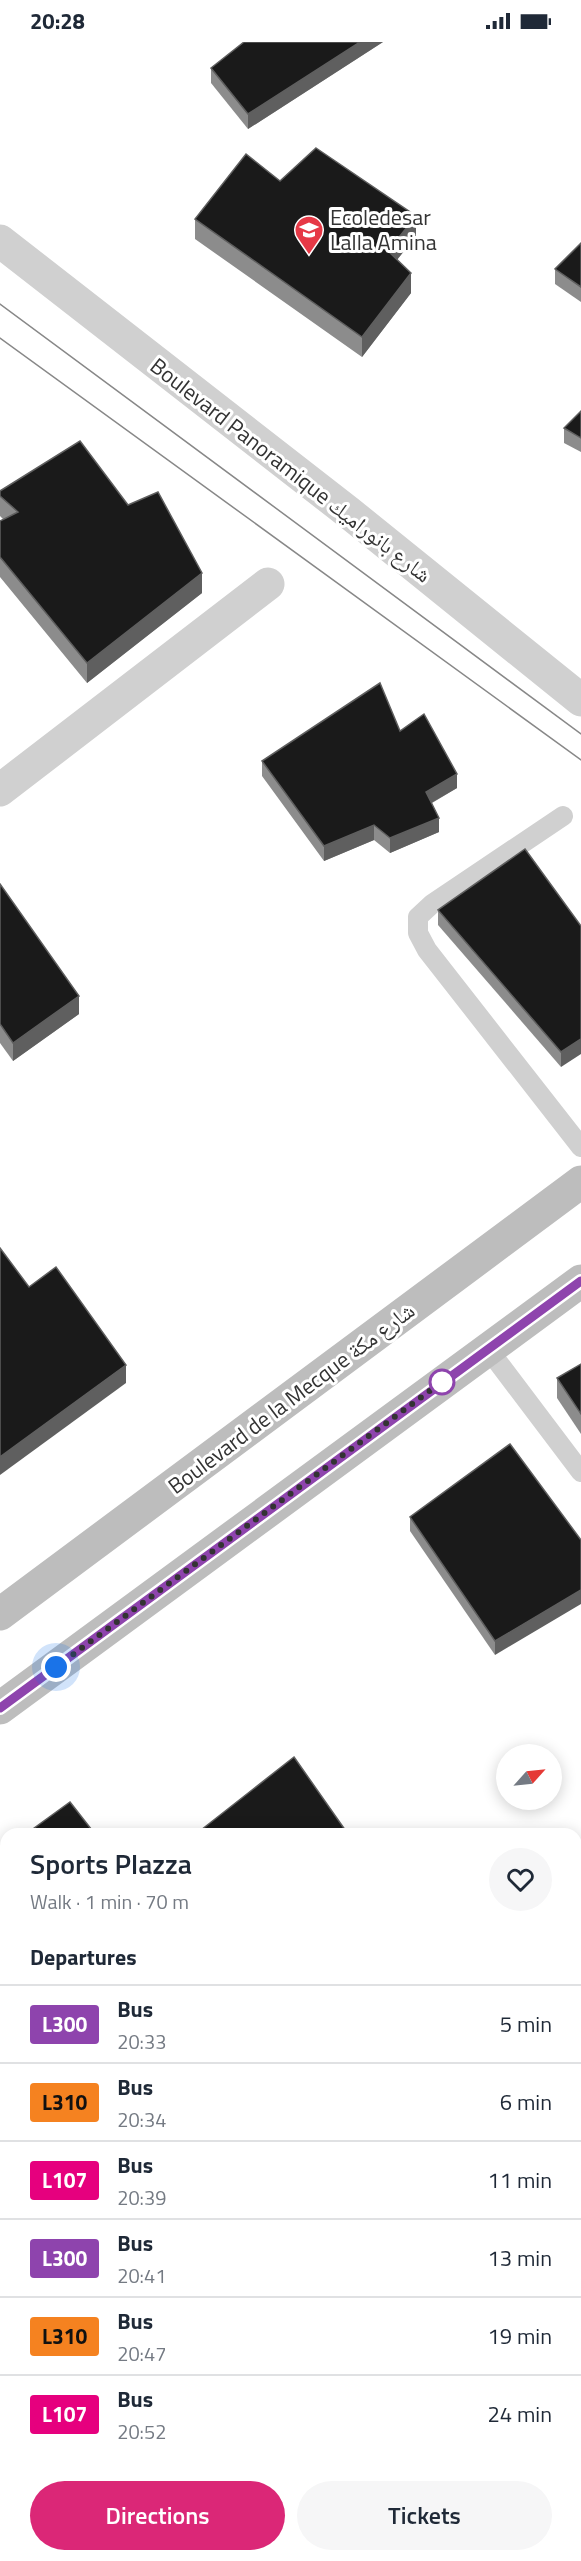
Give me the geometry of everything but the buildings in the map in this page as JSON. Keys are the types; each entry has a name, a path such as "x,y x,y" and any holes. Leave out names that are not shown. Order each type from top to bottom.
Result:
{"main road":[{"name":"Boulevard de la Mecque شارع مكة","path":"0,1614 581,1182"},
{"path":"0,1708 581,1281"}],"street":[{"name":"Boulevard Panoramique شارع بانوراميك","path":"0,241 348,512 581,700"},
{"path":"0,790 268,584"}],"lane":[{"path":"562,816 432,904 418,917 418,933 428,950 581,1147"},
{"path":"488,1349 581,1472"}],"tram line":[{"path":"0,304 581,734"},
{"path":"0,338 581,760"}],"bus line":[{"name":"L300","path":"0,1708 581,1281"}],"place":[{"name":"Ecoledesar Lalla Amina","path":"309,256"}],"route":[{"path":"56,1667 450,1376 442,1382"}]}
